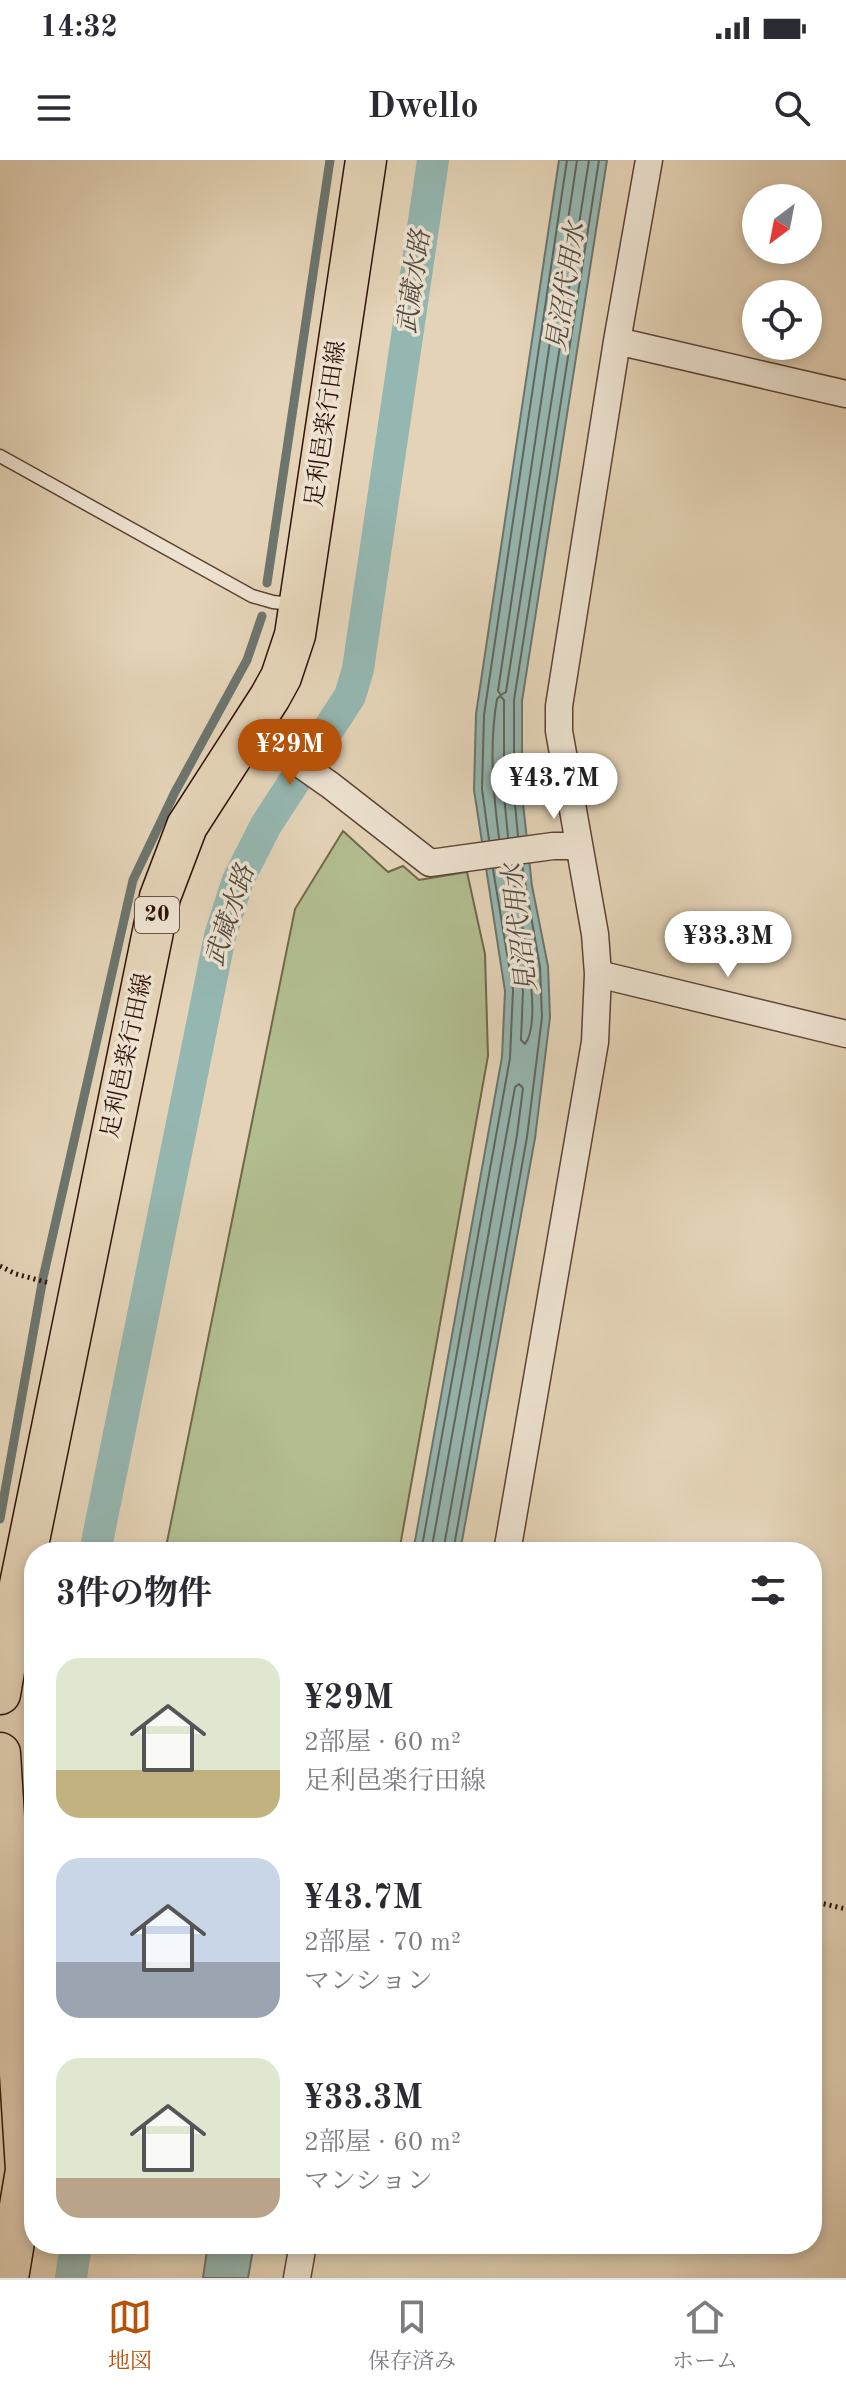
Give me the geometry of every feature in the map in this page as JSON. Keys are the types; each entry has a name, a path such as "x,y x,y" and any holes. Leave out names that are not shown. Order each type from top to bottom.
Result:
{"main road":[{"name":"足利邑楽行田線","path":"29,1542 160,897 187,826 264,739 289,657 300,605 366,160"},
{"name":"足利邑楽行田線","path":"0,1694 24,1566"},
{"path":"0,1753 24,2141"},
{"path":"8,2278 24,2171"}],"street":[{"path":"509,1542 595,1042 598,974 595,934 559,731 559,706 649,160"},
{"path":"617,341 846,394"},
{"path":"264,739 330,785 430,863 578,846"},
{"path":"598,974 846,1034"},
{"path":"297,2278 301,2254"}],"lane":[{"path":"0,456 252,596 300,605"}],"path":[{"path":"0,1266 16,1274 81,1292"},
{"path":"822,1903 846,1909"}],"green space":[{"path":"343,831 388,872 403,866 419,880 467,872 485,954 488,1056 401,1542 167,1542 295,909"}],"water":[{"name":"見沼代用水","path":"559,160 607,160 522,701 522,794 532,886 548,966 550,1017 535,1138 462,1542 415,1542 502,1057 505,991 474,790 476,714"},
{"path":"207,2254 252,2254 248,2278 203,2278"}],"waterway":[{"path":"267,583 330,160"},
{"name":"武蔵水路","path":"97,1542 220,936 238,880 266,825 350,696 358,669 433,160"},
{"path":"0,1519 43,1278 133,880 175,792 247,660 262,616"},
{"name":"武蔵水路","path":"71,2278 75,2254"}]}
